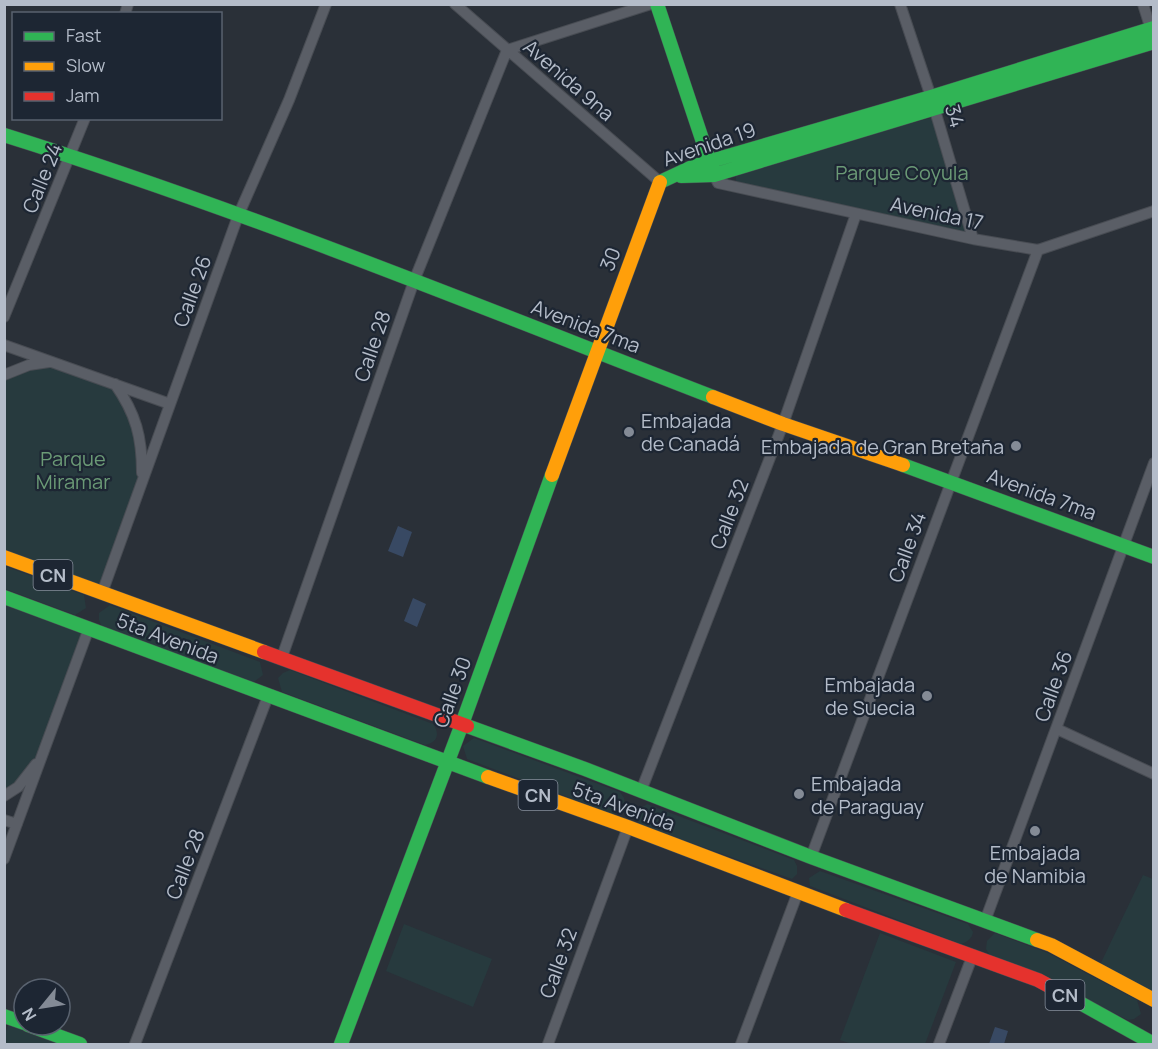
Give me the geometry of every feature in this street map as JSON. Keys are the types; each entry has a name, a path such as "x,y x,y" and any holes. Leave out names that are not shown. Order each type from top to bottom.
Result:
{"main road":[{"path":"657,4 712,168"},
{"name":"Avenida 19","path":"660,182 933,103 1153,34"},
{"name":"Avenida 7ma","path":"4,135 71,156 238,216 414,281 783,424 950,481 1154,557"},
{"name":"30","path":"596,351 660,182"},
{"name":"Calle 30","path":"341,1044 462,724 596,351"},
{"name":"5ta Avenida","path":"4,557 282,657 1051,945 1154,999"},
{"name":"5ta Avenida","path":"4,597 1038,980 1154,1044"},
{"path":"61,1037 80,1044"}],"street":[{"name":"Calle 26","path":"102,592 238,216 289,100 326,4"},
{"name":"Avenida 9na","path":"455,4 660,182"},
{"path":"507,50 651,4"},
{"name":"34","path":"900,4 933,103 973,239"},
{"path":"1143,4 1153,34"},
{"name":"Calle 28","path":"282,657 414,281 507,50"},
{"name":"Calle 24","path":"4,317 84,120"},
{"name":"Avenida 17","path":"712,168 718,183 973,239 1038,250 1154,211"},
{"name":"Calle 32","path":"641,791 783,424 856,214"},
{"name":"Calle 34","path":"812,857 950,481 1038,250"},
{"path":"4,345 170,404"},
{"path":"4,375 29,365 52,362"},
{"path":"116,384 129,405 139,431 142,483"},
{"name":"Calle 36","path":"985,921 1154,463"},
{"path":"4,859 89,628"},
{"name":"Calle 28","path":"135,1044 268,696"},
{"path":"1057,729 1154,774"},
{"path":"4,795 18,787 42,757"},
{"path":"4,820 17,824"},
{"name":"Calle 32","path":"548,1044 628,827"},
{"path":"741,1044 798,892"},
{"path":"939,1044 972,957"}],"green space":[{"name":"Parque Coyula","path":"934,117 967,233 736,182 736,176 819,147"},
{"name":"Parque Miramar","path":"52,362 115,384 129,404 142,483 102,593 5,557 5,375"},
{"path":"4,566 84,595 86,608 75,615 5,589"},
{"path":"5,597 89,628 42,757 5,796"},
{"path":"110,605 260,662 263,675 251,684 102,627 99,613"},
{"path":"290,670 433,724 437,731 435,740 425,745 282,692 278,678"},
{"path":"474,738 620,792 625,806 620,812 613,814 467,759 463,746"},
{"path":"647,804 794,860 797,874 792,879 639,824 636,818 638,810"},
{"path":"820,871 968,924 973,932 969,940 961,944 810,886 809,878"},
{"path":"1143,875 1153,879 1153,1000 1098,969"},
{"path":"404,924 492,959 473,1007 386,971"},
{"path":"880,933 956,962 925,1044 852,1044 840,1040"},
{"path":"995,933 1048,953 1137,1000 1141,1014 1128,1020 989,954 986,949 987,941"},
{"path":"11,1018 12,1037 52,1037 67,1044 5,1044 4,1036"}],"water":[{"path":"398,526 412,532 403,557 388,551"},
{"path":"413,598 426,604 417,627 404,621"},
{"path":"995,1027 1008,1031 1004,1044 989,1044"}],"traffic: fast":[{"path":"657,4 712,169"},
{"path":"660,182 711,161 931,97 1154,28"},
{"path":"681,176 714,175 1154,42"},
{"path":"4,135 272,227 713,397"},
{"path":"903,465 1154,557"},
{"path":"341,1044 462,724 552,475"},
{"path":"4,597 488,777"},
{"path":"467,726 1037,940"},
{"path":"1073,999 1154,1044"},
{"path":"4,1016 12,1019"},
{"path":"61,1037 80,1044"}],"traffic: slow":[{"path":"552,475 660,182"},
{"path":"713,397 783,424 903,465"},
{"path":"4,557 264,652"},
{"path":"488,777 628,827 846,910"},
{"path":"1037,940 1051,945 1154,1000"}],"traffic: jam":[{"path":"264,652 467,726"},
{"path":"846,910 1038,980 1073,999"}],"place":[{"name":"Embajada de Canadá","path":"629,432"},
{"name":"Embajada de Gran Bretaña","path":"1016,446"},
{"name":"Embajada de Suecia","path":"927,696"},
{"name":"Embajada de Paraguay","path":"799,794"},
{"name":"Embajada de Namibia","path":"1035,831"}]}
